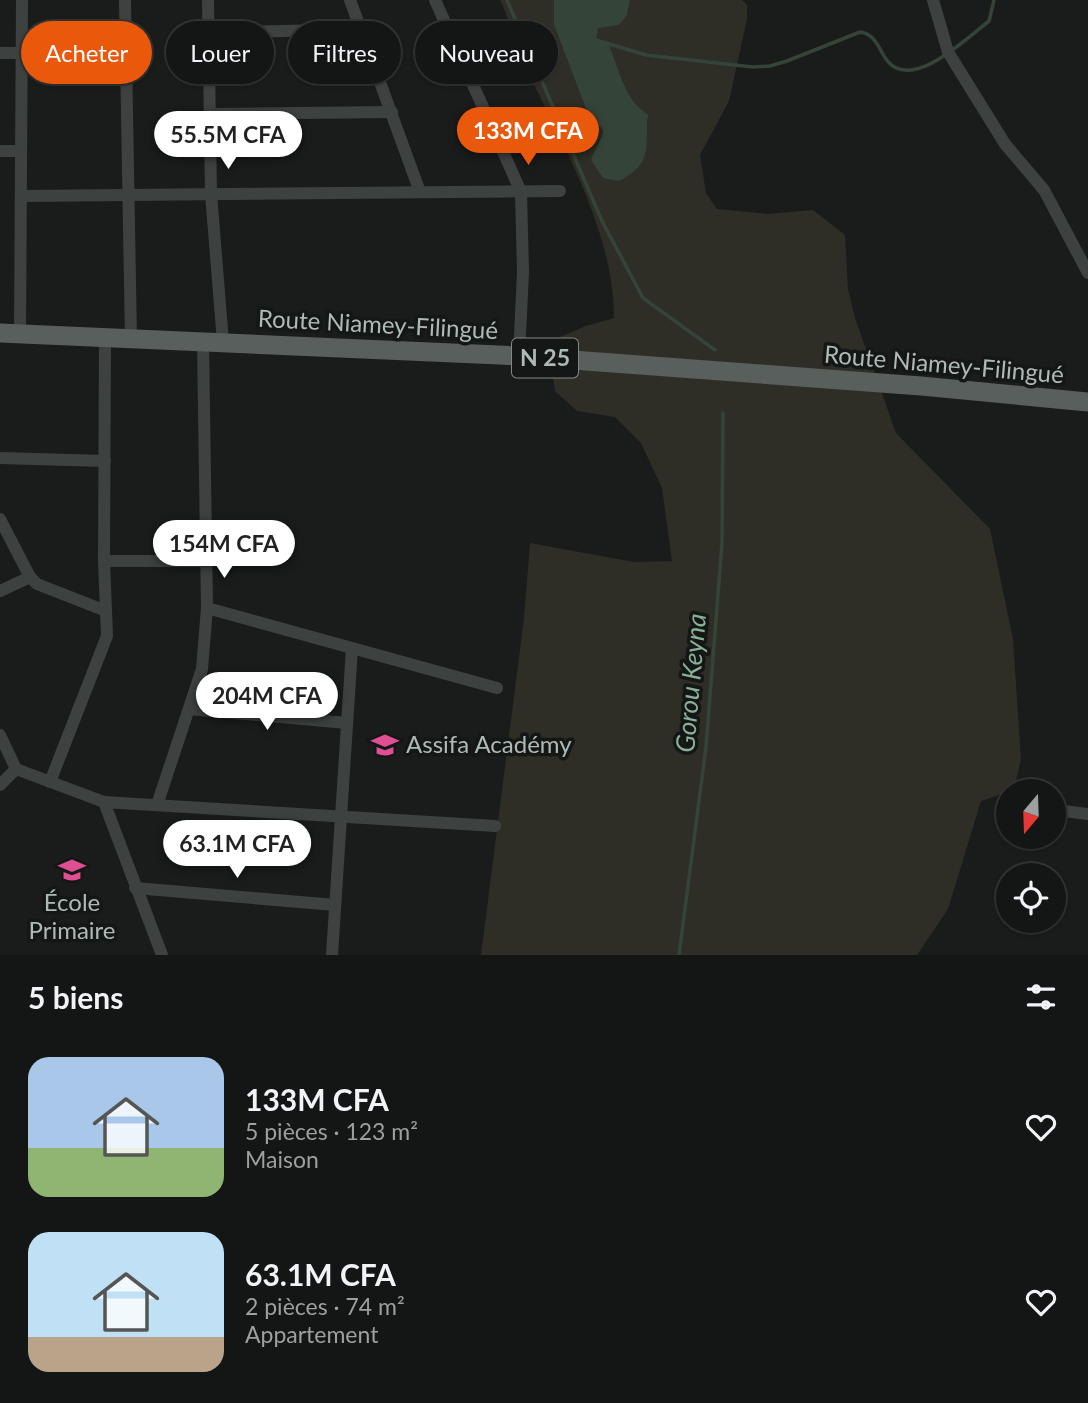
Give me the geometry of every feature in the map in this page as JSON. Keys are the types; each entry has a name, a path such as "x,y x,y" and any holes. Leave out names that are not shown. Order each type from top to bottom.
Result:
{"main road":[{"name":"Route Niamey-Filingué","path":"10,333 519,356 921,386 1088,402"}],"street":[{"path":"22,0 22,21"},
{"path":"125,0 131,339"},
{"path":"208,0 208,21"},
{"path":"350,0 359,21"},
{"path":"435,0 521,191 523,272 519,356"},
{"path":"933,0 948,52 1004,144 1044,190 1088,273"},
{"path":"0,52 21,53"},
{"path":"10,333 21,196 22,84"},
{"path":"209,84 211,194 223,342"},
{"path":"382,84 420,192"},
{"path":"210,114 392,112"},
{"path":"0,151 21,151"},
{"path":"21,196 560,191"},
{"path":"50,782 107,636 104,561 105,338"},
{"path":"157,806 202,669 207,608 203,342"},
{"path":"0,458 105,461"},
{"path":"0,520 30,577 37,584 106,611"},
{"path":"104,561 207,561"},
{"path":"0,591 30,577"},
{"path":"207,608 497,688"},
{"path":"332,955 352,648"},
{"path":"189,709 347,723"},
{"path":"0,735 16,769 104,802 495,826"},
{"path":"0,785 16,769"},
{"path":"104,802 162,955"},
{"path":"1066,811 1088,814"},
{"path":"135,888 335,905"}],"shaded area":[{"path":"500,0 554,0 554,21 508,21"},
{"path":"554,0 630,0 627,15 619,25 598,28 596,40 609,45 628,93 648,115 642,161 619,181 603,178 591,160 603,133 602,128 591,122 558,35 558,21 554,21"},
{"path":"630,0 742,0 747,5 747,19 729,101 700,155 706,193 717,209 768,214 813,210 845,235 848,289 855,318 896,433 990,529 1013,639 1021,759 1016,779 996,779 996,796 981,801 948,909 917,955 481,955 524,618 530,543 634,562 672,561 662,488 641,443 615,417 577,411 555,391 548,342 614,318 612,286 605,254 596,222 570,159 534,84 558,84 558,35 591,122 602,128 603,133 596,146 647,130 648,116 628,93 609,45 596,40 597,28 627,15"}],"waterway":[{"path":"507,0 602,221 643,298 715,350"},
{"path":"596,40 646,55 753,67 787,61 860,32 873,38 886,59 896,68 909,70 938,60 989,21 994,0"},
{"name":"Gorou Keyna","path":"679,955 706,747 722,543 723,413"}],"place":[{"name":"Assifa Académy","path":"385,745"},
{"name":"École Primaire","path":"72,870"}]}
